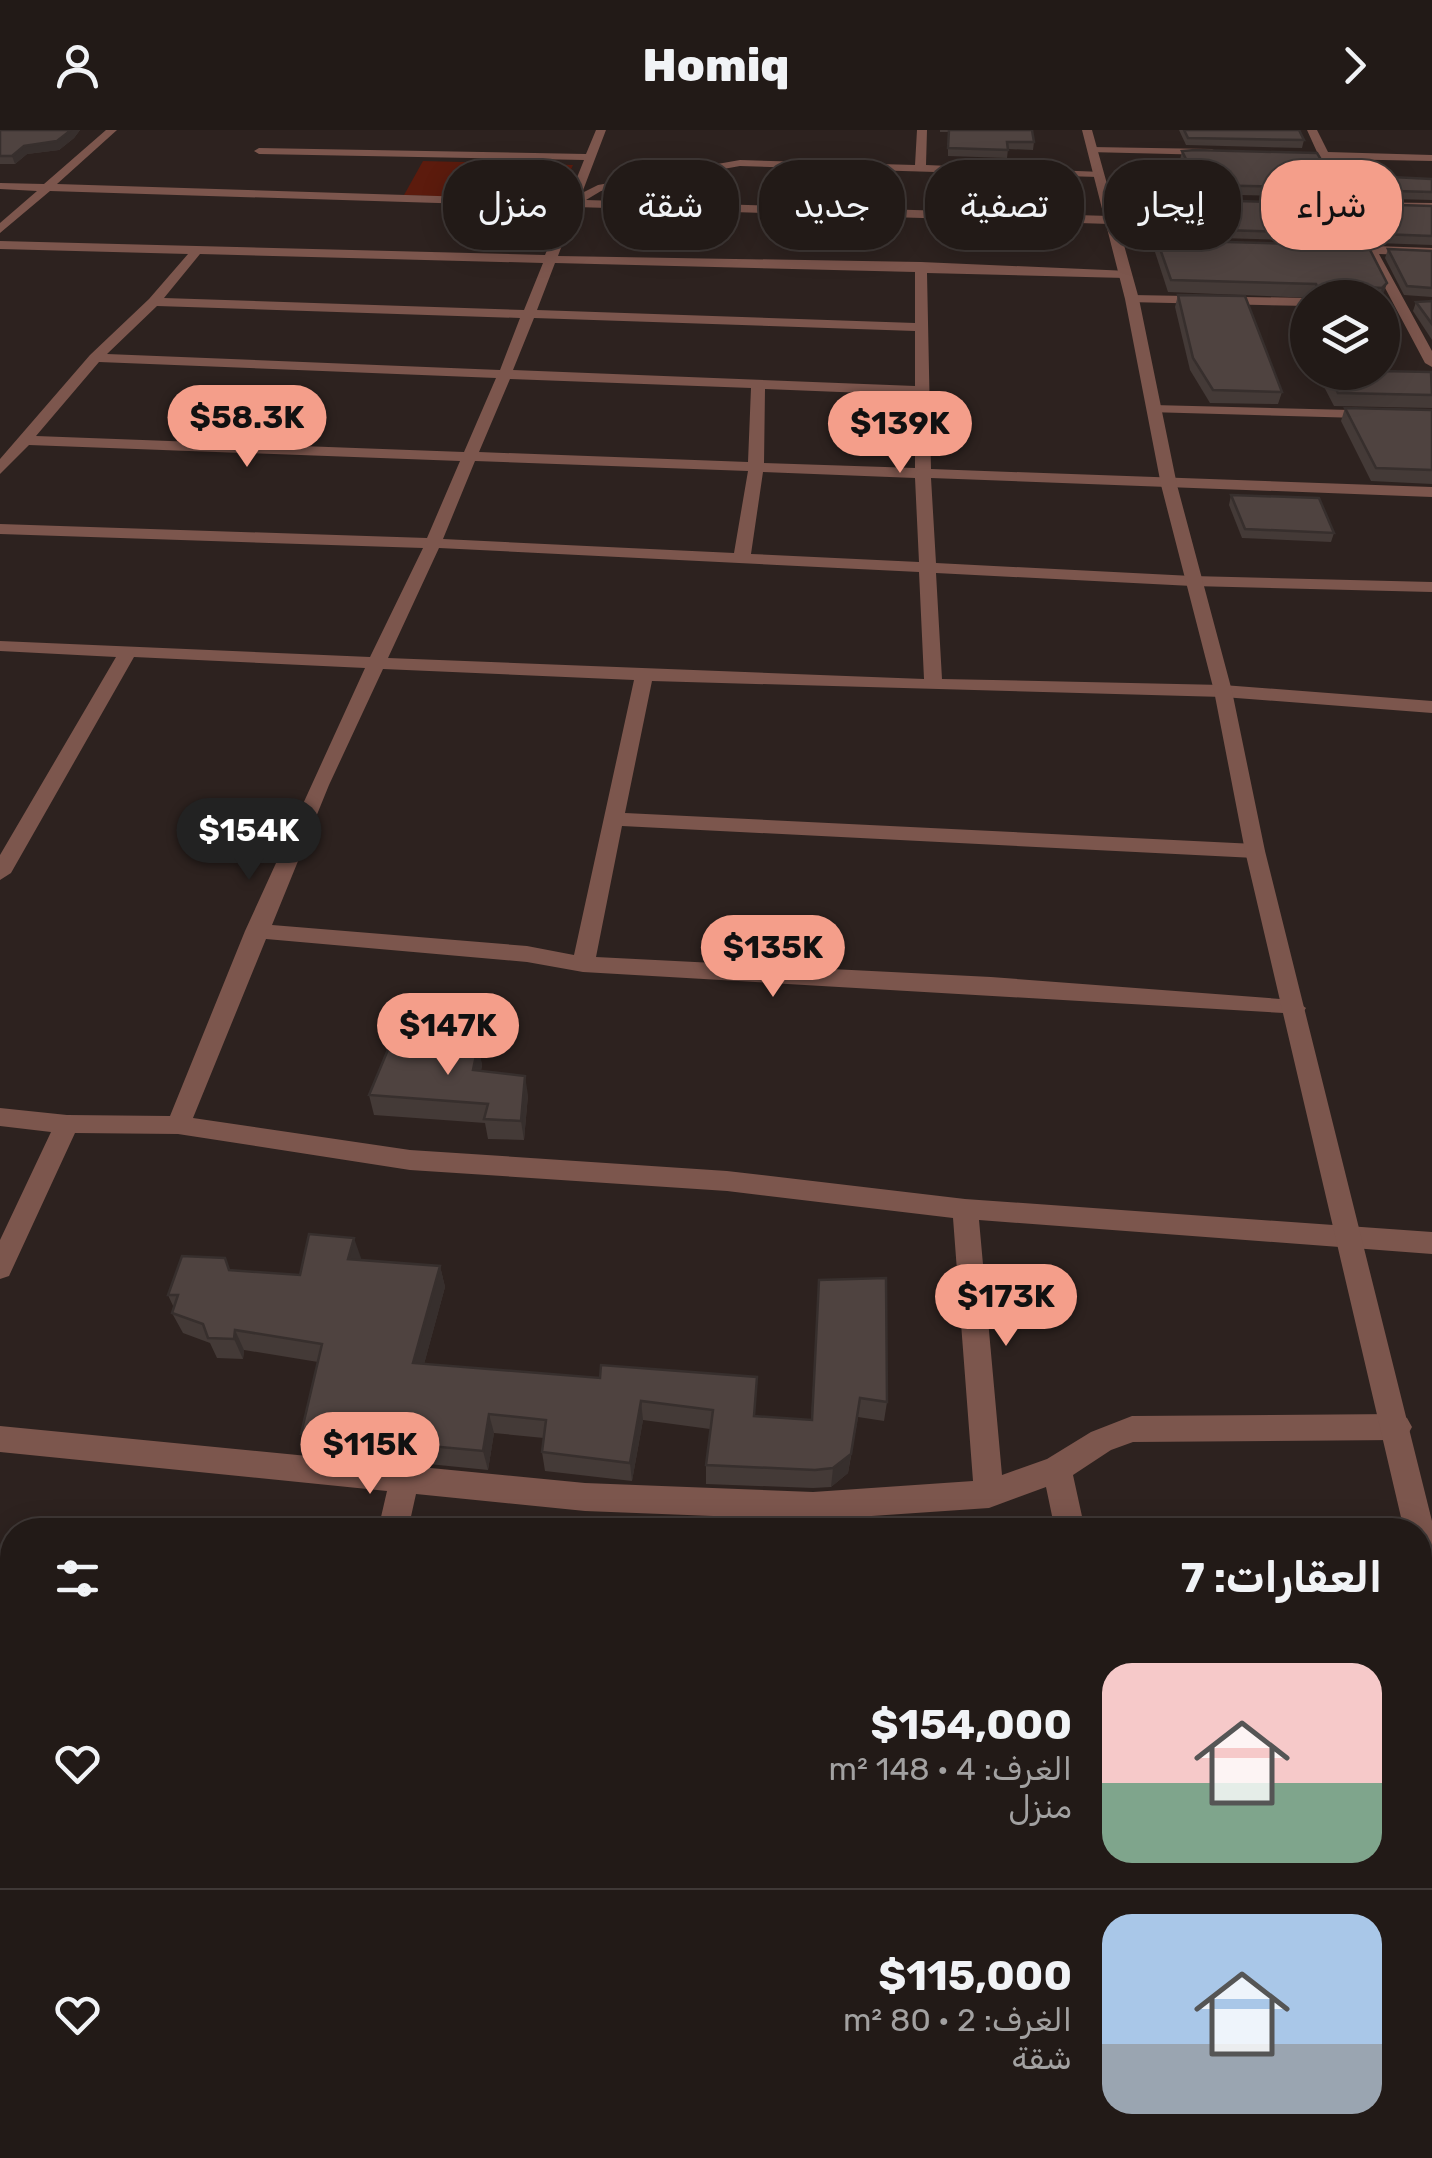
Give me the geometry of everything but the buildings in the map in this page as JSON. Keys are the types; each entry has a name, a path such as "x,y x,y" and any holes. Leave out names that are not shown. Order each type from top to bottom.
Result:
{"street":[{"path":"0,229 112,130"},
{"path":"583,177 601,130"},
{"path":"920,168 922,130"},
{"path":"1312,130 1325,160"},
{"path":"1096,143 1141,136"},
{"path":"267,140 258,151 591,157"},
{"path":"1096,143 1226,152"},
{"path":"1096,143 1104,195"},
{"path":"1265,154 1432,158"},
{"path":"583,197 598,188 740,163 1098,174"},
{"path":"0,186 443,199"},
{"path":"583,203 1104,209"},
{"path":"1241,204 1254,203"},
{"path":"1402,207 1432,207"},
{"path":"0,245 1126,274"},
{"path":"0,469 95,358 154,302 197,250"},
{"path":"178,1126 256,931 432,543 554,250"},
{"path":"1120,250 1168,484 1223,691 1255,851 1417,1518"},
{"path":"1383,280 1374,250 1432,252"},
{"path":"921,266 923,474 933,684"},
{"path":"1132,299 1290,302"},
{"path":"154,302 922,326"},
{"path":"1400,303 1414,304"},
{"path":"1400,317 1432,363"},
{"path":"95,358 922,391"},
{"path":"742,558 756,467 758,384"},
{"path":"1153,409 1432,416"},
{"path":"26,440 1432,492"},
{"path":"0,528 1432,587"},
{"path":"0,646 644,674 1223,691 1432,707"},
{"path":"0,873 7,850 128,652"},
{"path":"583,964 644,674"},
{"path":"613,818 1255,851"},
{"path":"256,931 527,954 583,964 991,986 1294,1008"},
{"path":"0,1118 178,1126 410,1160 727,1181 966,1210 1432,1243"},
{"path":"0,1268 68,1124"},
{"path":"966,1210 990,1494"},
{"path":"0,1439 405,1476 585,1497 813,1506 990,1494 1057,1470 1101,1441 1132,1430 1396,1427"},
{"path":"1057,1470 1067,1518"},
{"path":"396,1518 405,1476"}],"shaded area":[{"path":"423,161 443,162 443,196 404,195"}]}
